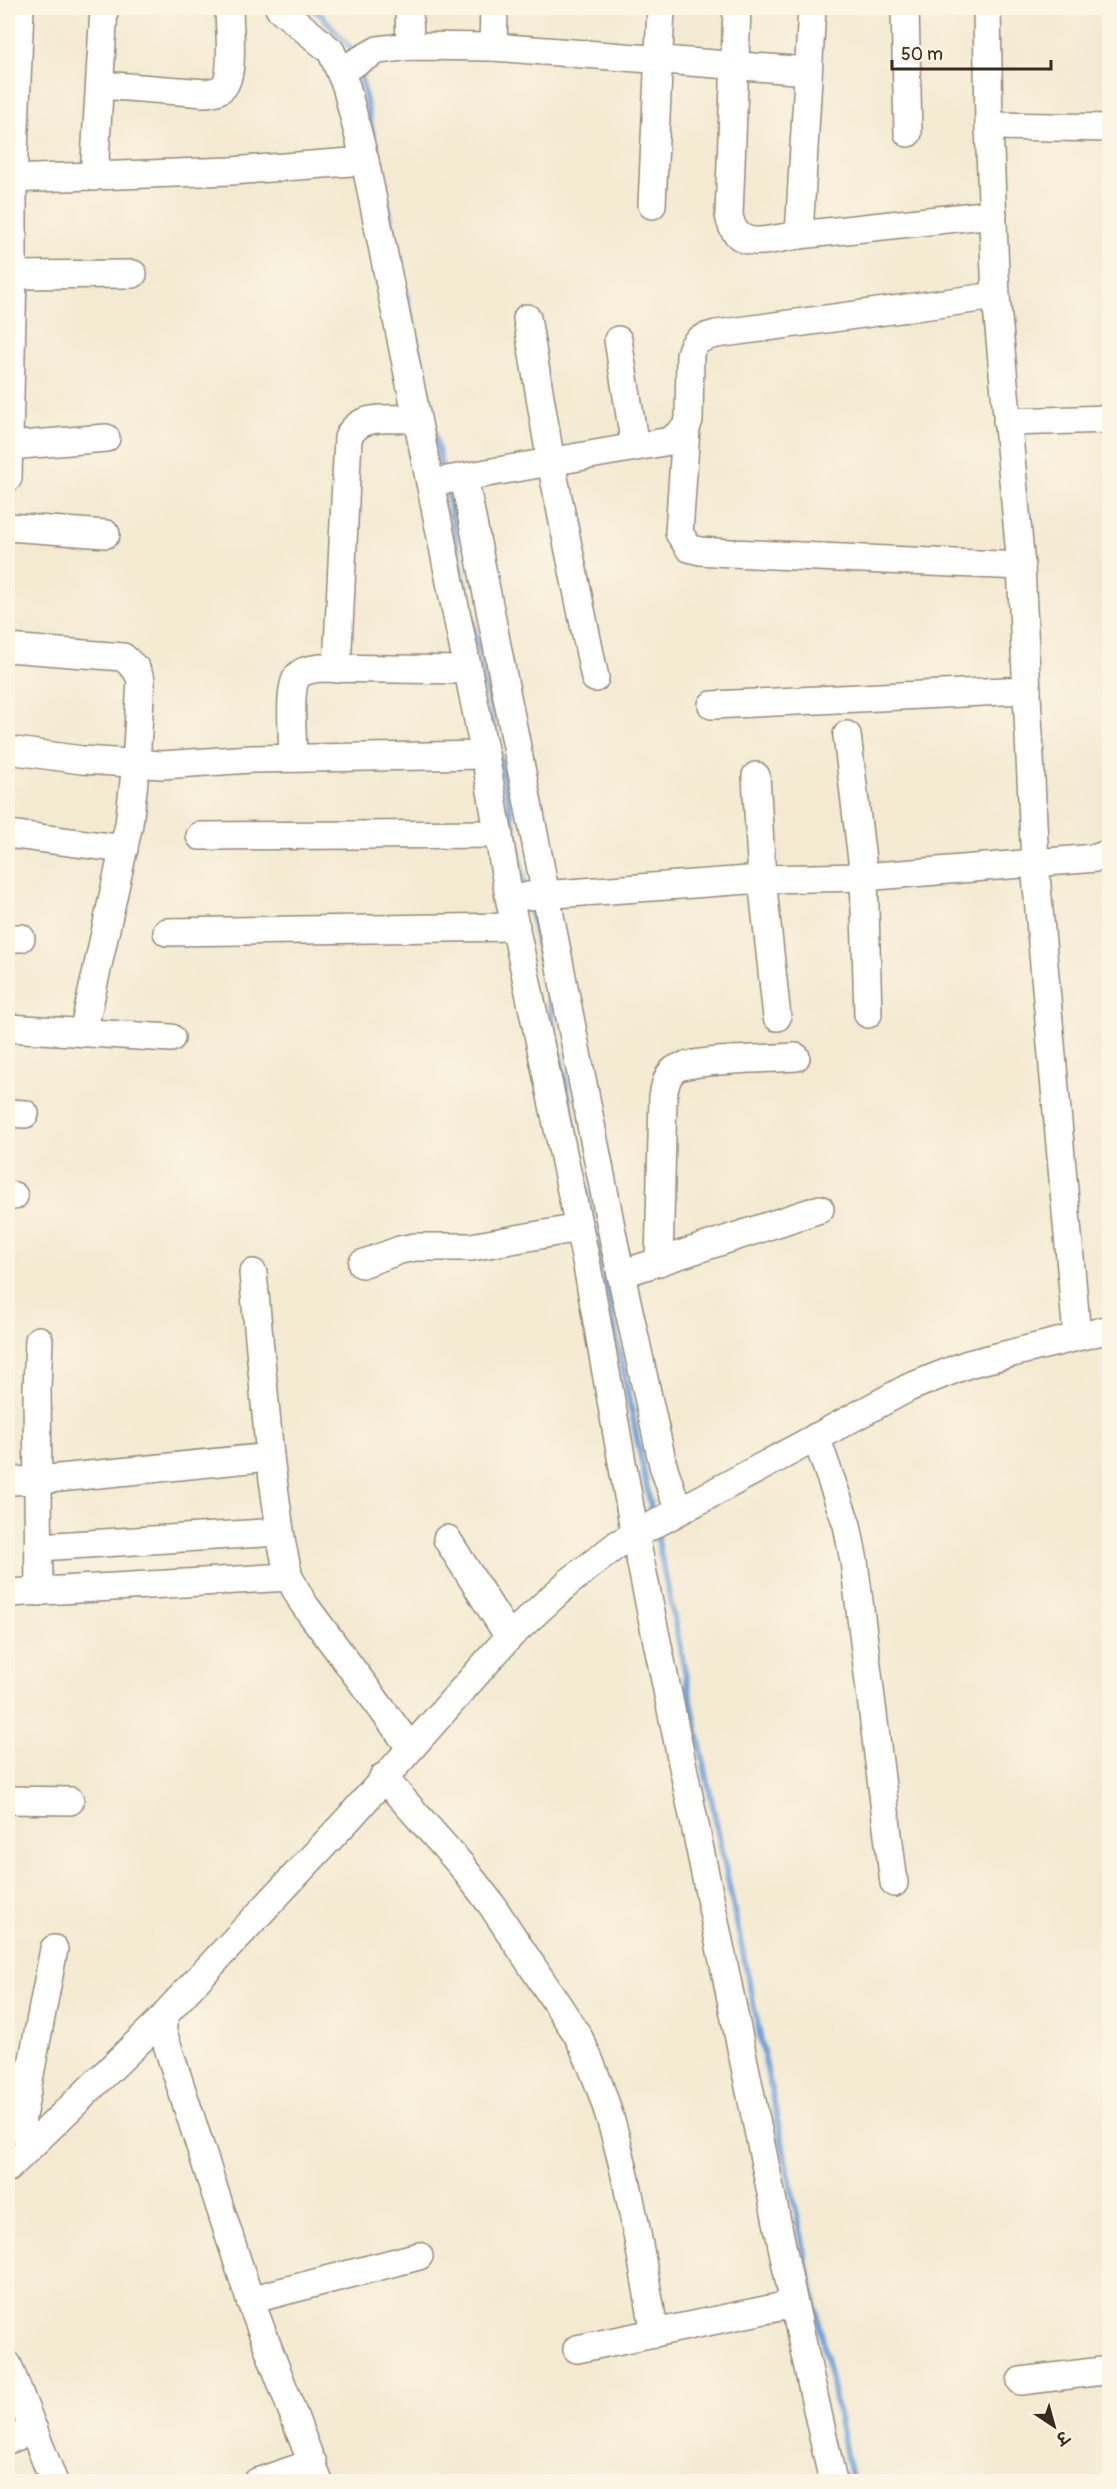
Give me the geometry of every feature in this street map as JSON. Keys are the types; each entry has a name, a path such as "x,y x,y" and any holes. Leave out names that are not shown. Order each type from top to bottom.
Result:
{"street":[{"path":"8,478 13,275 10,178 20,8"},
{"path":"94,177 105,8"},
{"path":"101,85 215,92 224,86 229,73 229,8"},
{"path":"279,8 331,51 353,64"},
{"path":"410,8 410,46"},
{"path":"494,8 494,47"},
{"path":"652,205 661,8"},
{"path":"737,8 729,215 735,235 745,240 756,241 993,214"},
{"path":"799,235 812,8"},
{"path":"905,8 908,133"},
{"path":"987,8 996,296 1021,566 1035,864 1077,1336"},
{"path":"677,1511 663,1466 621,1275 528,896 446,480 416,419 365,161 346,86 353,64 389,47 410,46 494,47 808,71"},
{"path":"989,126 1110,128"},
{"path":"10,178 231,171 365,161"},
{"path":"13,275 133,274"},
{"path":"996,296 716,334 698,339 690,354 689,420 686,428 679,533 689,548 700,551 1021,566"},
{"path":"526,318 551,463 595,678"},
{"path":"618,340 634,447"},
{"path":"337,669 348,438 352,428 367,420 416,419"},
{"path":"1007,422 1110,419"},
{"path":"446,480 670,441 686,428"},
{"path":"9,446 106,438"},
{"path":"446,480 468,670 499,834 528,896 516,927 642,1531 794,2304 833,2481"},
{"path":"8,527 106,534"},
{"path":"8,648 123,657 136,669 141,680 136,764 124,849 82,1033"},
{"path":"293,758 293,696 296,678 303,671 468,670"},
{"path":"712,705 1027,690"},
{"path":"848,735 864,877 868,1014"},
{"path":"8,750 82,760 136,764 196,764 251,759 485,755"},
{"path":"756,776 762,879 777,1017"},
{"path":"8,834 124,849"},
{"path":"200,836 499,834"},
{"path":"528,896 762,879 864,877 1035,864 1096,858 1110,853"},
{"path":"167,932 516,927"},
{"path":"8,1028 171,1038"},
{"path":"659,1262 663,1096 671,1072 699,1064 796,1057"},
{"path":"621,1275 820,1209"},
{"path":"362,1264 415,1247 471,1247 579,1228"},
{"path":"253,1273 270,1457 280,1532 289,1577 303,1604 410,1747"},
{"path":"8,2168 165,2016 351,1816 383,1777 509,1637 569,1582 618,1544 908,1388 969,1364 1110,1329"},
{"path":"39,1340 37,1389 39,1592"},
{"path":"816,1437 847,1525 854,1562 894,1883"},
{"path":"8,1481 39,1480 270,1457"},
{"path":"39,1546 280,1532"},
{"path":"447,1539 509,1637"},
{"path":"8,1593 289,1577"},
{"path":"383,1777 461,1865 491,1904 577,2034 588,2057 616,2145 655,2333"},
{"path":"8,1800 70,1801"},
{"path":"30,2146 21,2122 54,1949"},
{"path":"165,2016 162,2029 250,2300 316,2472 257,2481"},
{"path":"250,2300 419,2256"},
{"path":"577,2349 794,2304"},
{"path":"8,2364 54,2481"},
{"path":"1021,2380 1110,2370"},
{"path":"8,2440 34,2430"}],"waterway":[{"path":"311,8 322,16 356,54"},
{"path":"359,67 443,474"},
{"path":"446,487 526,889"},
{"path":"529,902 653,1518"},
{"path":"656,1531 852,2482"}]}
